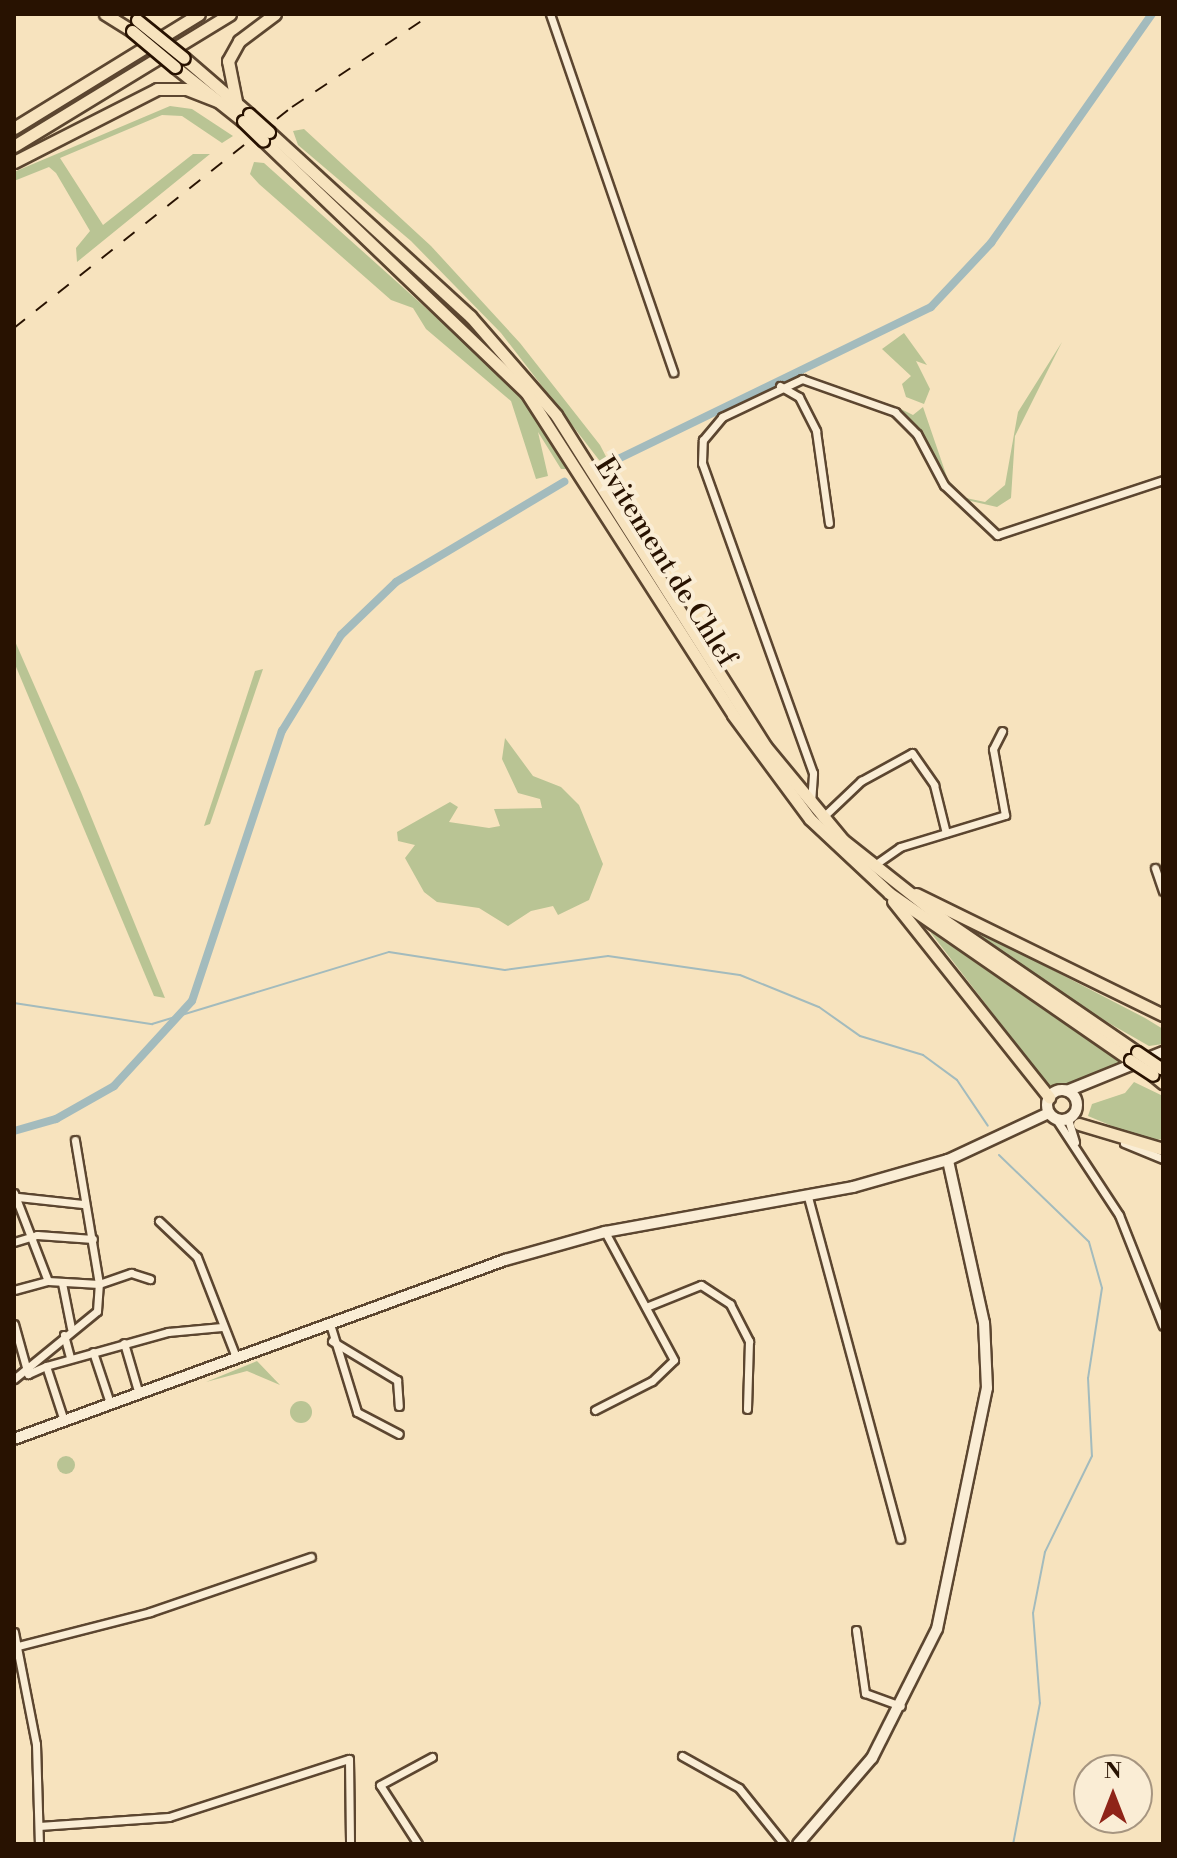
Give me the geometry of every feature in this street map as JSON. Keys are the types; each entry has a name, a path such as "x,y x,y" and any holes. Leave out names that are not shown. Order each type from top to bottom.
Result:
{"highway":[{"path":"105,14 132,20"},
{"path":"14,128 196,14"},
{"path":"14,146 230,14"},
{"path":"14,162 157,89 186,89 231,103 228,61 239,41 275,14"},
{"name":"Evitement de Chlef","path":"132,20 246,117 526,392 778,783 870,871 1134,1056"},
{"name":"Evitement de Chlef","path":"266,136 470,316 556,415 811,805 870,871 900,888 1134,1056"},
{"path":"870,871 930,940 1049,1097"},
{"path":"900,888 1163,1015"},
{"path":"1134,1056 1160,1074"},
{"path":"1074,1117 1163,1149"}],"main road":[{"path":"1052,1116 1049,1097 1099,1084 1163,1052"},
{"path":"1074,1117 1099,1084"},
{"path":"1067,1091 1074,1117"},
{"path":"14,1439 109,1400 605,1232 808,1197 948,1160 1052,1116 1074,1117"},
{"path":"798,1844 860,1775 901,1706 937,1629 987,1388 984,1323 948,1160"}],"street":[{"path":"550,14 673,372"},
{"path":"811,805 813,773 700,452 722,417 780,386 809,380 904,418 944,485 997,535 1163,480"},
{"path":"780,386 799,397 816,431 829,523"},
{"path":"870,871 900,847 1007,812 993,749 1002,731"},
{"path":"822,818 861,781 912,753 934,785 946,833"},
{"path":"1155,868 1163,891"},
{"path":"1052,1116 1075,1144 1119,1215 1163,1326"},
{"path":"1075,1144 1074,1117 1163,1159"},
{"path":"45,1364 64,1335 97,1311 99,1284 93,1239 83,1204 75,1140"},
{"path":"48,1281 16,1195 83,1204"},
{"path":"808,1197 900,1539"},
{"path":"159,1221 197,1257 236,1357"},
{"path":"595,1410 673,1362 605,1232"},
{"path":"14,1242 30,1238 93,1239"},
{"path":"14,1290 48,1281 99,1284 126,1274 150,1279"},
{"path":"62,1283 71,1328"},
{"path":"646,1307 701,1285 730,1304 749,1341 747,1409"},
{"path":"14,1324 28,1374"},
{"path":"330,1324 332,1341 357,1412 399,1434"},
{"path":"14,1379 45,1364 124,1343 222,1327"},
{"path":"64,1335 70,1358"},
{"path":"332,1341 397,1380 399,1406"},
{"path":"124,1343 138,1391"},
{"path":"93,1352 109,1400"},
{"path":"45,1364 63,1418"},
{"path":"18,1646 150,1612 311,1557"},
{"path":"856,1630 865,1693 901,1706"},
{"path":"14,1632 36,1744 39,1844"},
{"path":"682,1756 739,1788 784,1844"},
{"path":"418,1844 380,1785 432,1757"},
{"path":"39,1826 169,1817 349,1759 350,1844"}],"green space":[{"path":"170,106 192,109 233,136 222,143 182,116 162,115 60,158 103,225 193,154 210,154 77,262 76,248 90,231 56,173 49,167 14,181 14,172"},
{"path":"304,129 431,246 520,343 600,445 626,495 501,333 411,241 298,145 293,131"},
{"path":"254,162 264,163 512,385 571,469 561,469 538,432 548,476 536,479 511,401 426,329 413,308 391,300 259,184 250,174"},
{"path":"904,333 927,365 916,361 930,389 924,404 906,397 902,384 911,376 882,349"},
{"path":"1062,342 1015,436 1011,498 997,507 962,499 938,472 910,419 891,404 913,415 923,407 948,480 966,498 985,502 1005,485 1018,412"},
{"path":"14,639 81,792 165,998 154,996 14,662"},
{"path":"263,669 210,824 204,826 255,671"},
{"path":"505,738 533,776 561,787 579,805 603,864 589,900 558,915 553,906 531,911 508,926 479,908 437,902 424,892 405,858 415,845 398,841 397,832 450,802 458,807 449,822 489,828 500,826 494,809 542,808 540,799 518,793 502,759"},
{"path":"960,922 1145,1018 1163,1029 1163,1044 1149,1046 1100,1018"},
{"path":"931,933 1125,1066 1070,1087 1048,1085"},
{"path":"1134,1082 1163,1096 1163,1139 1148,1141 1088,1116 1092,1104 1125,1093"},
{"path":"257,1361 280,1385 247,1371 206,1382"},
{"path":"301,1401 309,1404 312,1412 309,1420 301,1423 293,1420 290,1412 293,1404"},
{"path":"66,1456 75,1465 66,1474 57,1465"}],"waterway":[{"path":"616,460 931,307 991,243 1152,14"},
{"path":"14,1131 56,1119 114,1086 192,1001 282,731 341,635 396,582 564,482"},
{"path":"14,1003 152,1024 389,952 505,970 608,956 740,975 819,1007 860,1036 923,1055 957,1080 988,1126"},
{"path":"999,1155 1089,1242 1102,1288 1088,1378 1092,1456 1045,1552 1033,1613 1040,1703 1013,1844"}],"railway":[{"path":"14,328 292,107 432,14"}]}
